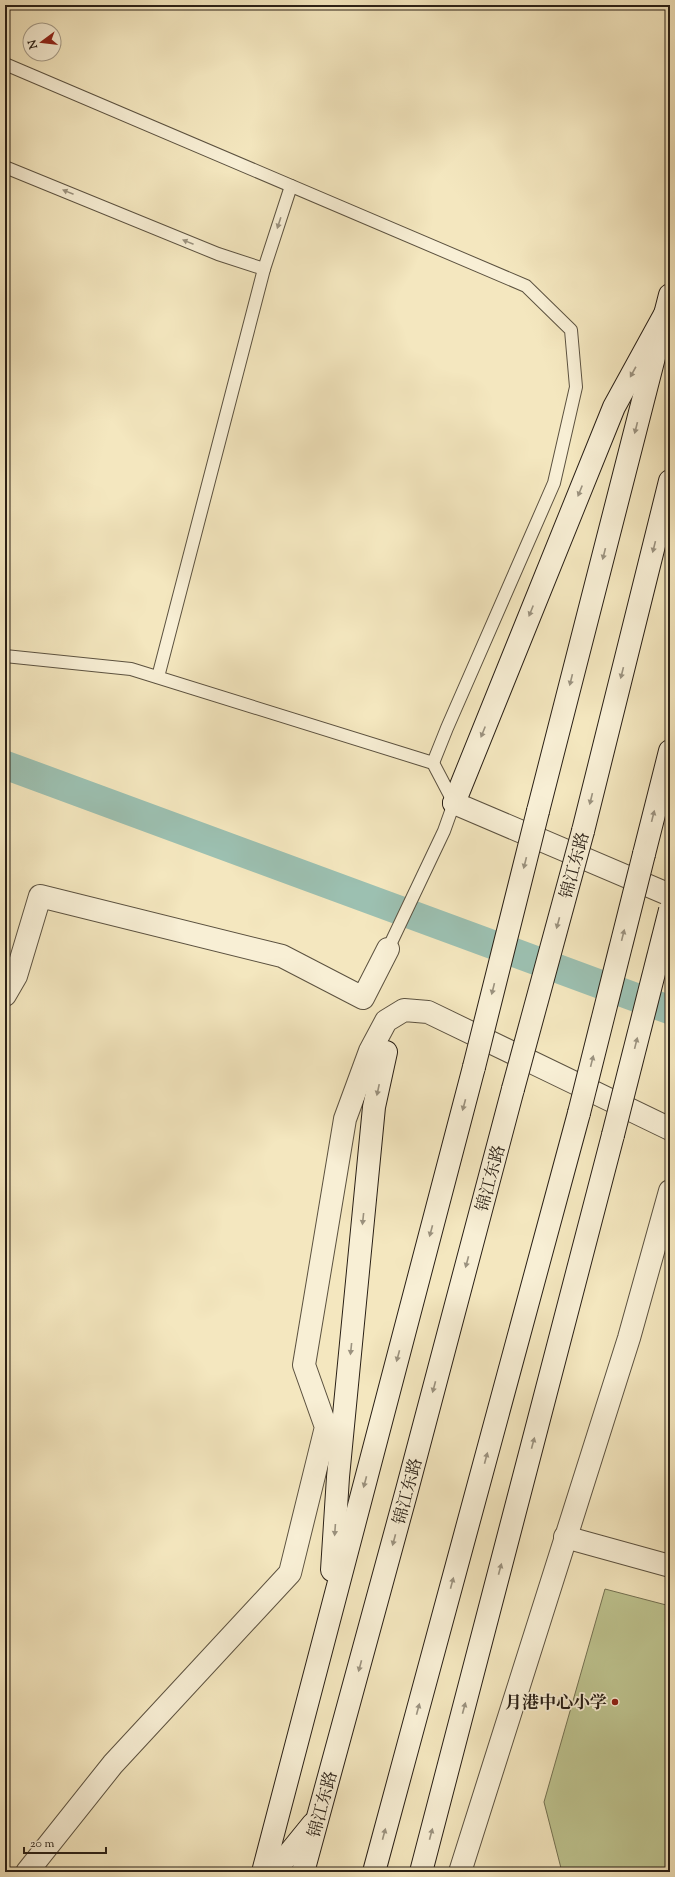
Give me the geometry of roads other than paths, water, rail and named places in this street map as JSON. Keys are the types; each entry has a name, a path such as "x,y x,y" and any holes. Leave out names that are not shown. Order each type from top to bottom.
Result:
{"main road":[{"path":"668,304 614,407 454,804 670,895"},
{"path":"263,1872 474,1067 668,304"},
{"name":"锦江东路","path":"303,1872 320,1815 583,831 670,482"},
{"path":"374,1872 579,1113 670,751"},
{"path":"5,995 16,976 40,896 282,956 363,998 386,1021 386,1052 374,1115 338,1477 329,1622"},
{"path":"422,1872 670,910"},
{"path":"363,998 388,949"},
{"path":"27,1872 112,1764 290,1573 326,1426 304,1365 345,1119 370,1051 386,1021 404,1010 428,1012 670,1129"},
{"path":"460,1872 629,1338 670,1191"},
{"path":"565,1537 670,1566"},
{"path":"280,1810 282,1867"},
{"path":"282,1867 320,1815"}],"lane":[{"path":"5,64 526,286 571,330 576,387 554,482 433,762"},
{"path":"5,167 218,254 264,269"},
{"path":"158,677 264,269 291,186"},
{"path":"5,656 131,669 433,762 454,804 444,831 388,949"}],"waterway":[{"path":"5,765 670,1010"}],"place":[{"name":"月港中心小学","path":"615,1702"}]}
